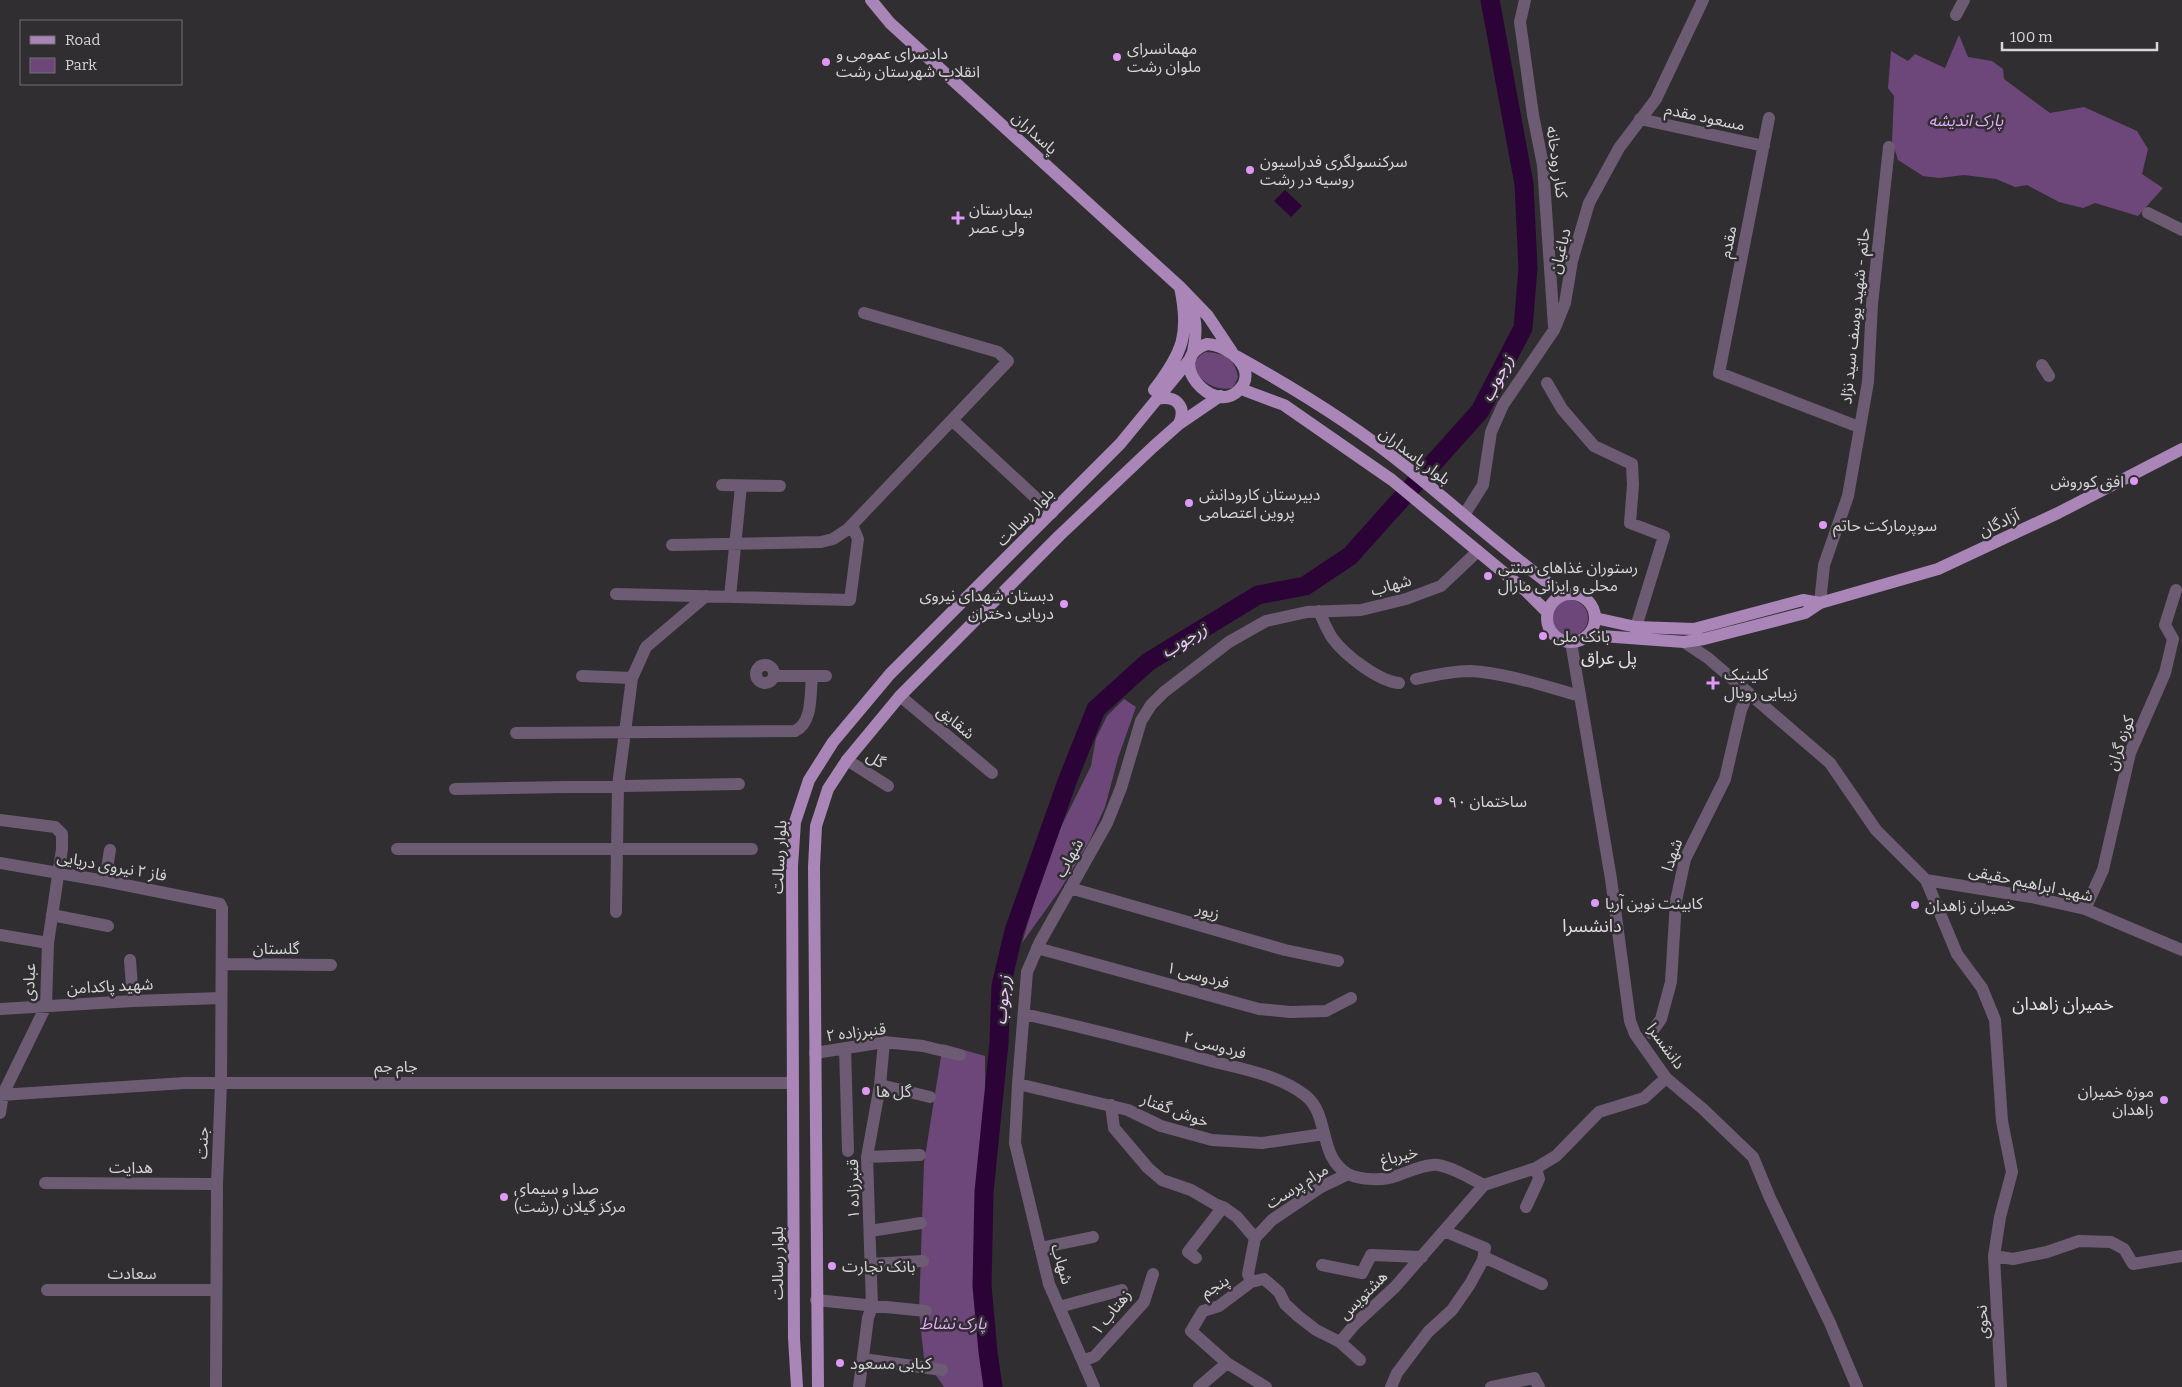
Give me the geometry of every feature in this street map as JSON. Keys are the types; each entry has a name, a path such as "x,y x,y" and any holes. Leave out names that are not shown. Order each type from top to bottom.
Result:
{"main road":[{"name":"پاسداران","path":"871,0 890,24 1180,287"},
{"path":"1180,287 1208,316 1245,374 1241,389 1235,394 1220,396 1207,392 1198,385 1191,373 1192,355 1197,332 1193,309 1180,287"},
{"path":"1120,444 1127,424 1164,378 1182,342 1186,323 1180,287"},
{"path":"1192,355 1207,344 1221,346 1234,354"},
{"name":"بلوار پاسداران","path":"1234,354 1294,388 1403,465 1564,595"},
{"name":"بلوار رسالت","path":"796,1387 792,866 795,822 809,780 833,742 890,674 1120,444 1192,355"},
{"name":"بلوار پاسداران","path":"1241,389 1284,405 1392,480 1478,551 1547,612"},
{"path":"818,1387 814,867 816,826 828,789 847,760 900,696 1059,536 1179,424 1220,396"},
{"path":"1157,399 1166,397 1175,400 1181,407 1183,416 1179,424"},
{"name":"آزادگان","path":"1588,635 1684,642 1704,639 1805,613 1820,603 1938,569 2058,513 2182,449"},
{"path":"1564,595 1577,595 1588,601 1594,612 1594,624 1588,635 1577,642 1565,642 1554,636 1547,625 1547,612 1553,602 1564,595"},
{"name":"آزادگان","path":"1595,618 1636,627 1694,629 1804,600 1820,603"},
{"path":"794,1260 816,1260"}],"street":[{"name":"کنار رودخانه","path":"1525,0 1520,22 1533,115 1543,164 1554,330"},
{"name":"دباغیان","path":"1464,515 1483,485 1492,432 1503,405 1554,330 1565,303 1572,262 1589,203 1619,148 1656,99 1703,0"},
{"path":"1956,15 1964,0"},
{"name":"مقدم","path":"1769,118 1719,374 1859,427"},
{"name":"مسعود مقدم","path":"1640,119 1764,146"},
{"name":"حاتم - شهید یوسف سید نژاد","path":"1820,603 1824,564 1848,496 1868,382 1872,304 1888,147"},
{"path":"2148,213 2182,230"},
{"path":"672,545 827,541 838,537 852,525 1008,361 998,352 864,313"},
{"path":"1548,383 1562,409 1594,446 1632,464 1630,523 1664,536 1636,627"},
{"path":"952,420 1052,513"},
{"path":"722,486 780,486"},
{"path":"730,597 741,486"},
{"path":"616,594 850,600 858,539 852,525"},
{"name":"شهاب","path":"1094,1387 1049,1284 1015,1142 1018,1084 1027,972 1037,948 1107,823 1121,788 1141,721 1151,705 1164,692 1229,642 1266,621 1307,612 1361,610 1406,599 1441,586 1478,551"},
{"name":"کوزه گران","path":"2084,909 2103,870 2130,754 2165,673 2173,639 2165,625 2176,590"},
{"path":"616,912 618,786 632,678 646,648 706,596"},
{"path":"1318,611 1333,639 1352,657 1388,681 1399,683"},
{"path":"1704,639 1701,647 1708,658"},
{"name":"دانشسرا","path":"1571,642 1611,879 1630,1021 1635,1034 1666,1078 1703,1109 1753,1158 1857,1387"},
{"path":"1684,642 1708,658 1830,764 1876,830 1926,880 1957,954 1982,988 1995,1020 2002,1121 2012,1172 2000,1217 1994,1256 2013,1259 2047,1252 2079,1241 2111,1242 2124,1249 2133,1264 2156,1262 2182,1256"},
{"path":"1416,679 1442,673 1470,671 1511,677 1580,696"},
{"path":"582,676 632,678"},
{"path":"774,676 826,676"},
{"path":"516,733 795,731 804,724 807,718 812,676"},
{"name":"شهدا","path":"1651,1033 1660,1020 1671,982 1676,901 1685,859 1725,779 1741,710 1748,693"},
{"name":"شقایق","path":"900,696 992,773"},
{"name":"گل","path":"847,760 888,786"},
{"path":"455,789 739,784"},
{"name":"عبادی","path":"0,820 55,827 62,834 59,873 48,943 46,1006 2,1095 0,1113"},
{"path":"397,849 752,850"},
{"path":"105,881 110,850"},
{"name":"فاز ۲ نیروی دریایی","path":"0,863 218,902"},
{"name":"شهید ابراهیم حقیقی","path":"1926,880 2031,896 2084,909 2182,950"},
{"name":"زیور","path":"1070,888 1285,950 1338,961"},
{"name":"جنت","path":"216,1387 217,1184 221,1083 222,964 222,908 218,902"},
{"path":"52,915 108,926"},
{"path":"0,935 48,943"},
{"name":"فردوسی ۱","path":"1037,948 1259,1008 1290,1012 1326,1011 1351,998"},
{"path":"130,960 133,1001"},
{"name":"گلستان","path":"222,964 331,965"},
{"name":"شهید پاکدامن","path":"0,1009 221,998"},
{"name":"فردوسی ۲","path":"1024,1014 1128,1038 1282,1082 1307,1097 1320,1116 1333,1160 1348,1174"},
{"name":"قنبرزاده ۲","path":"815,1053 884,1042 923,1046 960,1055"},
{"name":"قنبرزاده ۱","path":"860,1387 868,1318 872,1306 867,1157 880,1086 884,1042"},
{"path":"845,1048 848,1151"},
{"path":"1484,1185 1536,1168 1556,1156 1599,1112 1644,1098 1666,1078"},
{"name":"جام جم","path":"2,1095 185,1082 793,1083"},
{"name":"خوش گفتار","path":"1018,1084 1111,1105 1128,1110 1161,1126 1212,1140 1262,1143 1324,1134"},
{"path":"880,1086 930,1097"},
{"path":"1111,1105 1114,1128 1148,1168 1162,1180 1191,1190 1224,1207 1237,1217 1256,1238"},
{"path":"867,1157 920,1154"},
{"name":"خیرباغ","path":"1348,1174 1367,1178 1394,1177 1434,1164 1455,1170 1484,1185"},
{"path":"1526,1207 1539,1179 1536,1168"},
{"name":"مرام پرست","path":"1251,1282 1248,1274 1256,1238 1272,1220 1322,1187 1348,1174"},
{"name":"هدایت","path":"45,1183 217,1184"},
{"name":"هشتویس","path":"1251,1282 1264,1279 1279,1292 1285,1304 1298,1316 1316,1330 1340,1342 1355,1324 1422,1257 1484,1185"},
{"path":"1196,1258 1188,1252 1224,1207"},
{"path":"870,1231 921,1224"},
{"path":"1391,1387 1397,1373 1428,1332 1452,1310 1470,1284 1484,1257 1485,1248 1444,1231"},
{"path":"1040,1248 1093,1237"},
{"path":"1322,1266 1362,1273 1372,1255 1422,1257"},
{"name":"نحوی","path":"1994,1256 2001,1387"},
{"path":"1484,1257 1542,1284"},
{"path":"870,1264 923,1261"},
{"name":"زهتاب ۱","path":"1083,1361 1095,1356 1144,1302 1153,1274"},
{"name":"پنجم","path":"1226,1363 1191,1331 1203,1311 1219,1306 1251,1282"},
{"name":"سعادت","path":"47,1290 216,1290"},
{"path":"1059,1307 1122,1290"},
{"path":"816,1300 926,1311"},
{"path":"1340,1342 1360,1360"},
{"path":"863,1359 942,1370"},
{"path":"1199,1387 1226,1363 1266,1387"},
{"path":"1492,1387 1534,1378 1539,1387"}],"green space":[{"name":"پارک اندیشه","path":"1959,35 1968,57 1992,61 2003,69 2004,79 2050,113 2084,107 2137,131 2148,149 2142,174 2163,188 2138,216 2095,203 2083,208 2059,202 2027,185 2015,187 1996,179 1964,175 1939,178 1923,176 1898,160 1892,141 1894,96 1888,88 1891,51 1908,61 1915,54 1945,68"},
{"path":"1206,352 1223,355 1234,365 1238,377 1233,388 1223,389 1214,387 1200,377 1195,364 1198,357"},
{"path":"1570,600 1577,601 1583,605 1587,611 1587,625 1583,631 1577,635 1570,636 1563,635 1557,631 1553,625 1552,618 1553,611 1557,605 1563,601"},
{"path":"1124,699 1136,707 1118,758 1105,807 1089,842 1060,890 1022,943 1050,849 1091,766 1096,738 1107,716"},
{"name":"پارک نشاط","path":"943,1044 985,1056 985,1387 944,1387 924,1358 919,1312 924,1163"}],"shaded area":[{"path":"1285,190 1302,206 1291,217 1274,201"}],"waterway":[{"name":"زرجوب","path":"993,1387 982,1286 984,1192 999,1043 1001,986 1014,931 1068,779 1096,709 1148,662 1258,595 1305,586 1350,556 1480,411 1523,328 1528,268 1524,184 1490,0"}],"place":[{"name":"مهمانسرای ملوان رشت","path":"1117,57"},
{"name":"دادسرای عمومی و انقلاب شهرستان رشت","path":"826,62"},
{"name":"سرکنسولگری فدراسیون روسیه در رشت","path":"1250,170"},
{"name":"بیمارستان ولی عصر","path":"958,218"},
{"name":"افق کوروش","path":"2134,481"},
{"name":"دبیرستان کارودانش پروین اعتصامی","path":"1189,503"},
{"name":"سوپرمارکت حاتم","path":"1823,525"},
{"name":"رستوران غذاهای سنتی محلی و ایرانی مارال","path":"1488,576"},
{"name":"دبستان شهدای نیروی دریایی دختران","path":"1064,604"},
{"name":"بانک ملی","path":"1543,636"},
{"name":"کلینیک زیبایی رویال","path":"1713,683"},
{"name":"ساختمان ۹۰","path":"1438,801"},
{"name":"کابینت نوین آریا","path":"1595,903"},
{"name":"خمیران زاهدان","path":"1915,905"},
{"name":"گل ها","path":"866,1091"},
{"name":"موزه خمیران زاهدان","path":"2164,1100"},
{"name":"صدا و سیمای مرکز گیلان (رشت)","path":"504,1197"},
{"name":"بانک تجارت","path":"832,1266"},
{"name":"کبابی مسعود","path":"840,1363"}],"district":[{"name":"پل عراق","path":"1609,658"},
{"name":"دانشسرا","path":"1592,926"},
{"name":"خمیران زاهدان","path":"2063,1004"}]}
